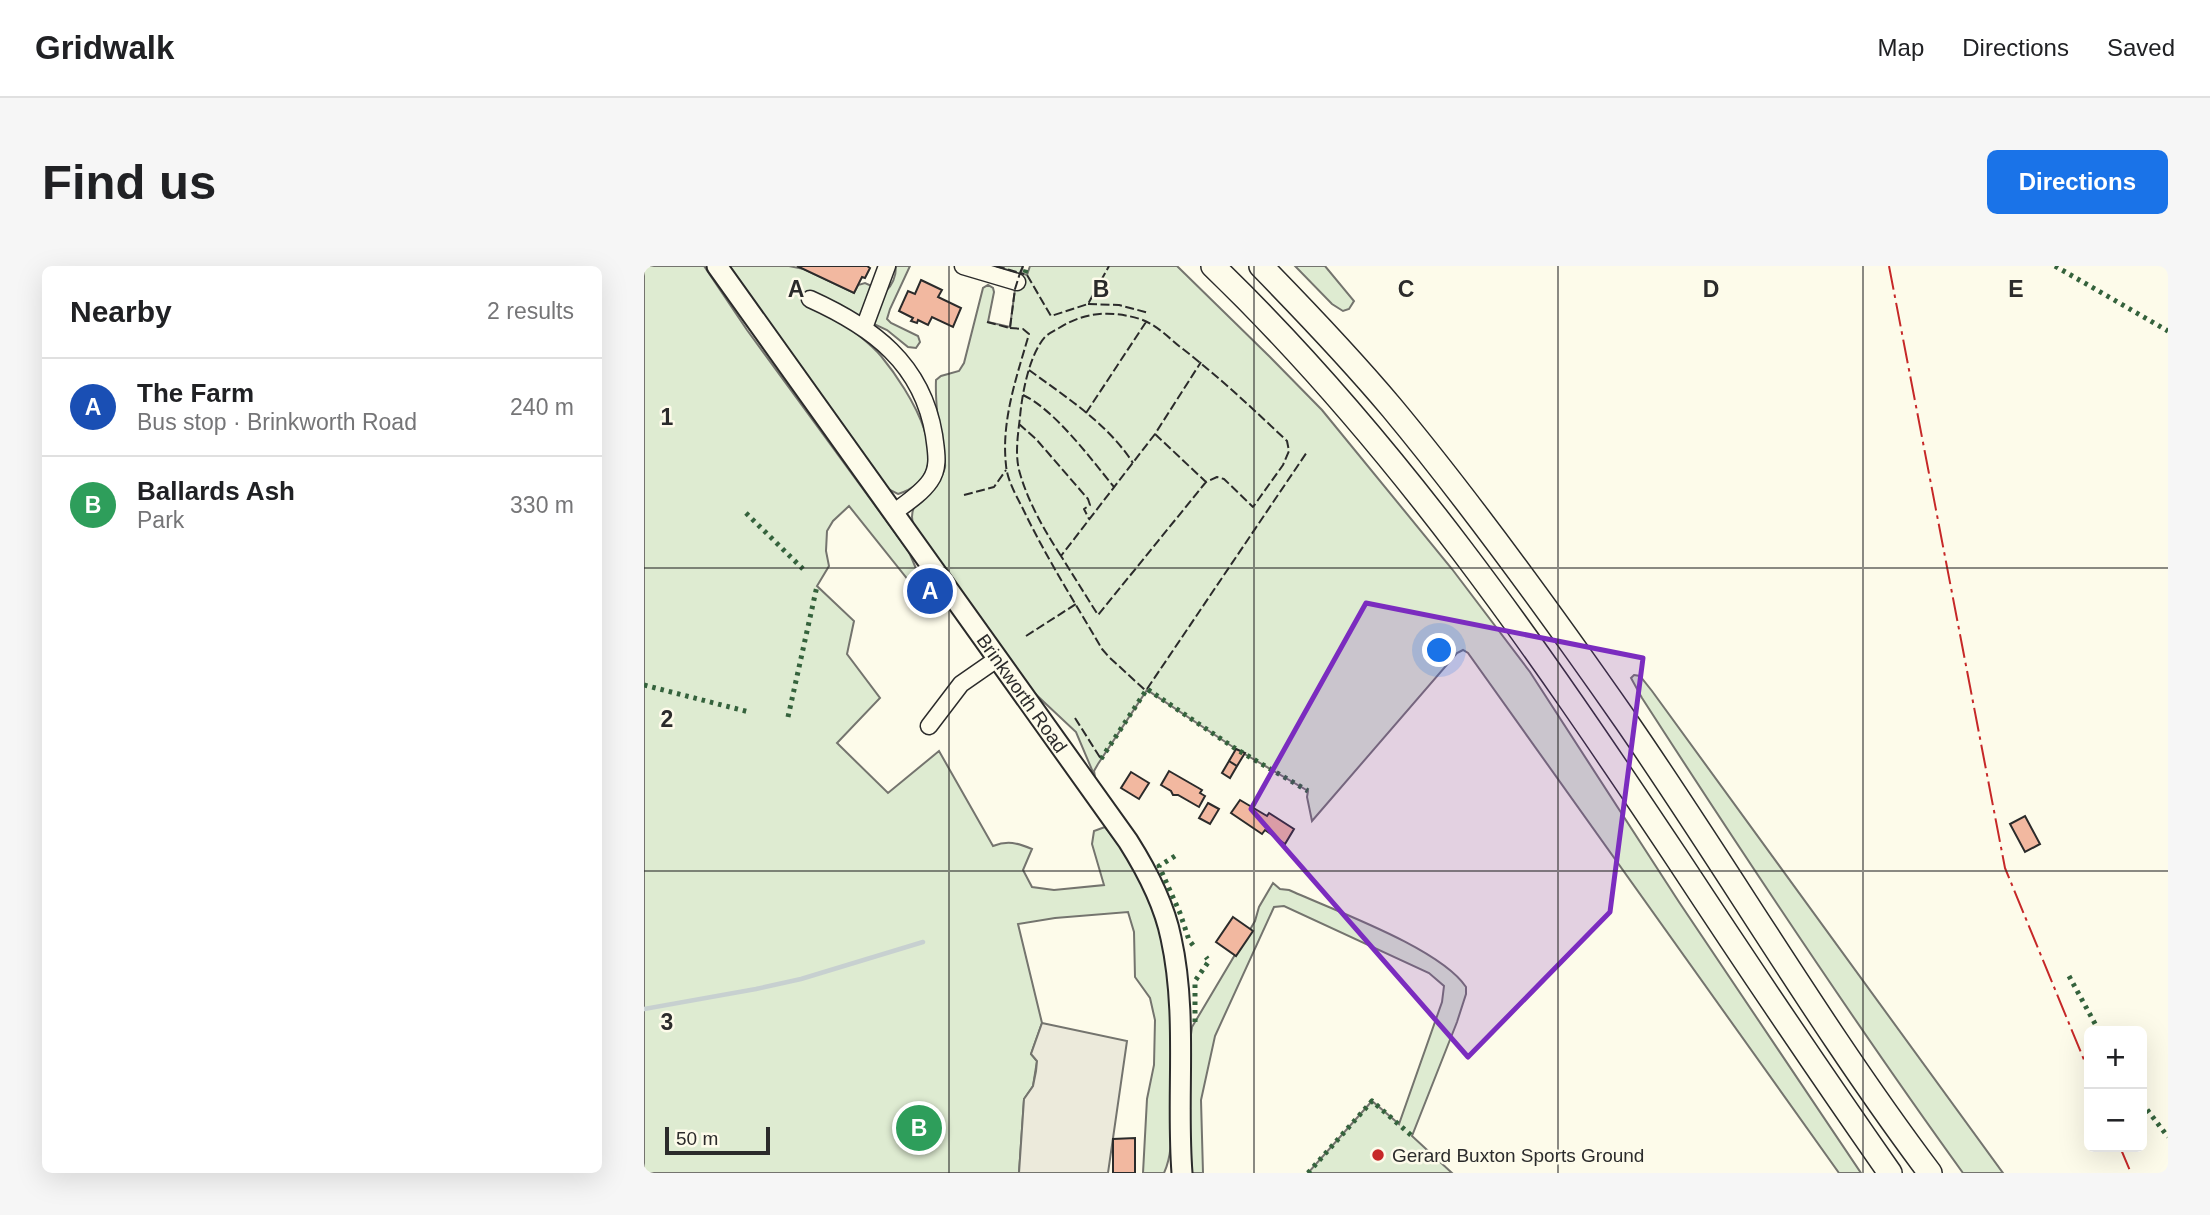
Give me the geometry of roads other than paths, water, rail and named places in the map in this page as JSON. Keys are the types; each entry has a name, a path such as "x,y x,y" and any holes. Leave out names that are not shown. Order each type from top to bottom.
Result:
{"highway":[{"path":"1213,266 1340,398 1446,526 1587,723 1801,1046 1890,1173"},
{"path":"1261,266 1376,390 1473,511 1626,721 1930,1173"}],"main road":[{"name":"Brinkworth Road","path":"717,266 1128,841 1142,865 1162,906 1171,937 1179,985 1182,1173"}],"street":[{"path":"864,328 887,266"},
{"path":"963,266 1017,282"},
{"path":"810,299 849,318 893,351 919,388 933,429 937,463 930,482 894,513"},
{"path":"929,726 961,684 997,659"}],"waterway":[{"path":"644,1009 801,979 923,942"}],"place":[{"name":"The Farm","path":"930,591"},
{"name":"Ballards Ash","path":"919,1128"},
{"name":"Gerard Buxton Sports Ground","path":"1378,1155"}]}
